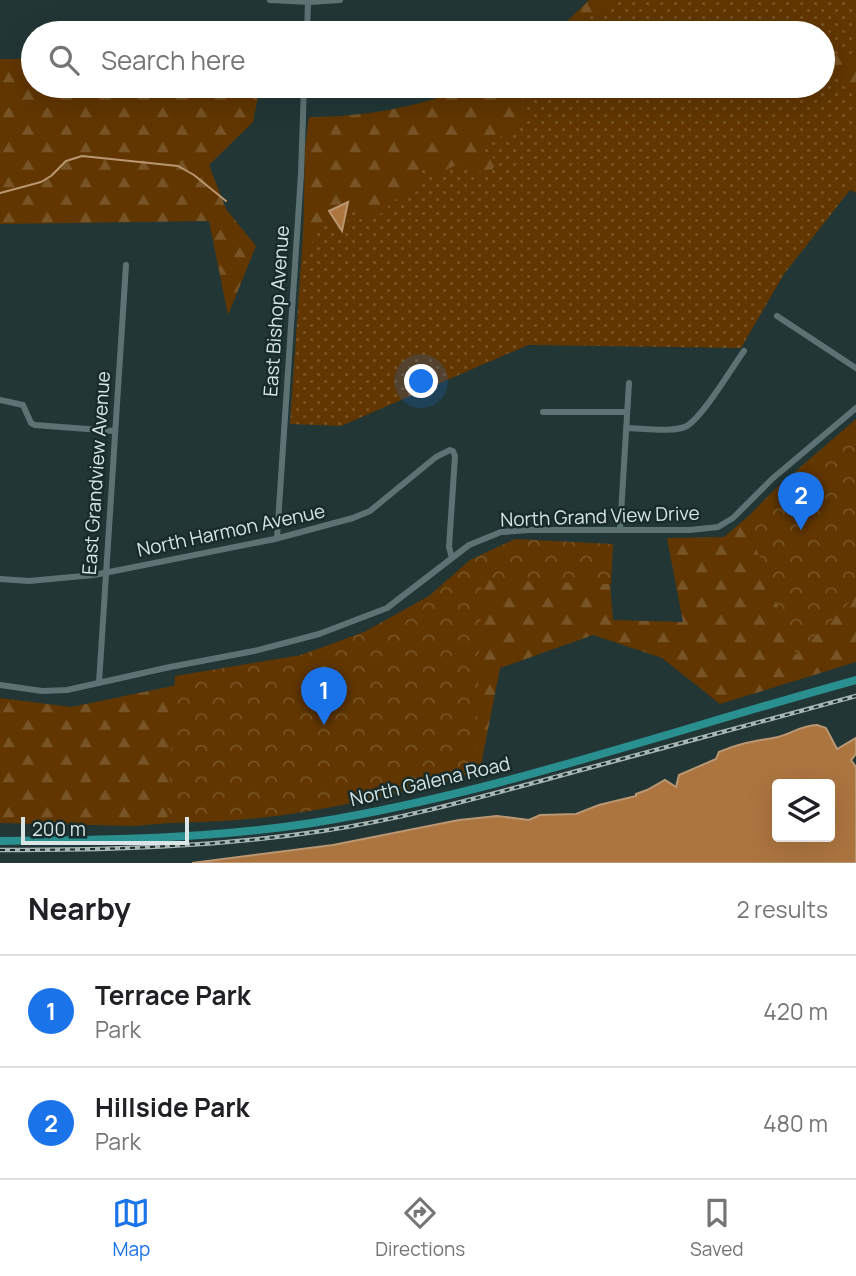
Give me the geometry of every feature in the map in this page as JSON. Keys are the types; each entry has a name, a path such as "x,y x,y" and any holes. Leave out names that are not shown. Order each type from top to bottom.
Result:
{"main road":[{"name":"North Galena Road","path":"0,841 194,836 303,824 376,811 516,777 856,680"}],"street":[{"path":"270,0 340,0"},
{"path":"307,21 308,2"},
{"name":"East Bishop Avenue","path":"277,538 304,98"},
{"name":"East Grandview Avenue","path":"99,683 126,265"},
{"path":"778,316 856,368"},
{"path":"626,428 659,430 685,427 699,415 744,351"},
{"path":"620,530 629,383"},
{"path":"0,400 16,401 23,405 34,425 114,431"},
{"name":"North Grand View Drive","path":"0,685 52,691 281,645 350,624 391,606 476,541 505,532 691,530 725,524 772,479 856,408"},
{"path":"543,412 627,412"},
{"name":"North Harmon Avenue","path":"0,579 53,579 106,573 277,538 365,513 452,450 455,456 449,547 452,558"}],"green space":[{"path":"589,0 611,0 605,10 594,13 586,21 567,21"},
{"path":"594,0 856,0 856,193 850,190 784,274 741,348 528,345 341,426 290,424 311,119 386,121 448,98 835,98 835,21 574,21"},
{"path":"835,54 856,58 856,85 850,86 841,73 835,70"},
{"path":"0,59 21,59 21,98 258,98 253,122 209,165 226,209 256,246 228,315 209,221 0,224"},
{"path":"525,98 521,109 526,115 514,133 505,131 500,138 491,137 490,141 477,147 478,151 491,155 497,163 491,171 473,173 468,168 456,165 444,171 442,183 436,182 429,169 422,165 419,167 415,188 388,205 388,211 382,214 376,209 369,218 364,218 360,210 349,212 347,222 333,226 315,225 317,237 308,253 303,250 305,148 309,117 350,115 432,100"},
{"path":"856,419 856,596 796,655 752,537 741,524 774,490"},
{"path":"856,424 856,662 720,704 662,658 593,635 500,668 481,765 367,798 339,730 487,573 608,559 613,620 683,622 667,538 724,537"},
{"path":"515,539 613,544 611,584 482,580 475,773 305,812 238,820 167,823 175,676 301,655 364,632 429,596 470,560"},
{"path":"265,667 265,815 134,826 0,823 0,698 71,707"}],"shaded area":[{"path":"348,202 342,231 329,211"},
{"path":"811,725 826,728 837,749 856,738 856,754 851,760 856,767 856,863 192,863 333,845 459,820 497,816 529,820 540,815 576,814 636,796 665,780 676,787 679,775 716,759 719,752"}],"waterway":[{"path":"0,193 41,182 66,161 82,156 178,166 194,175 226,201"}],"railway":[{"path":"0,850 202,844 355,826 487,795 856,696"}],"place":[{"name":"Hillside Park","path":"801,530"},
{"name":"Terrace Park","path":"324,725"}]}
